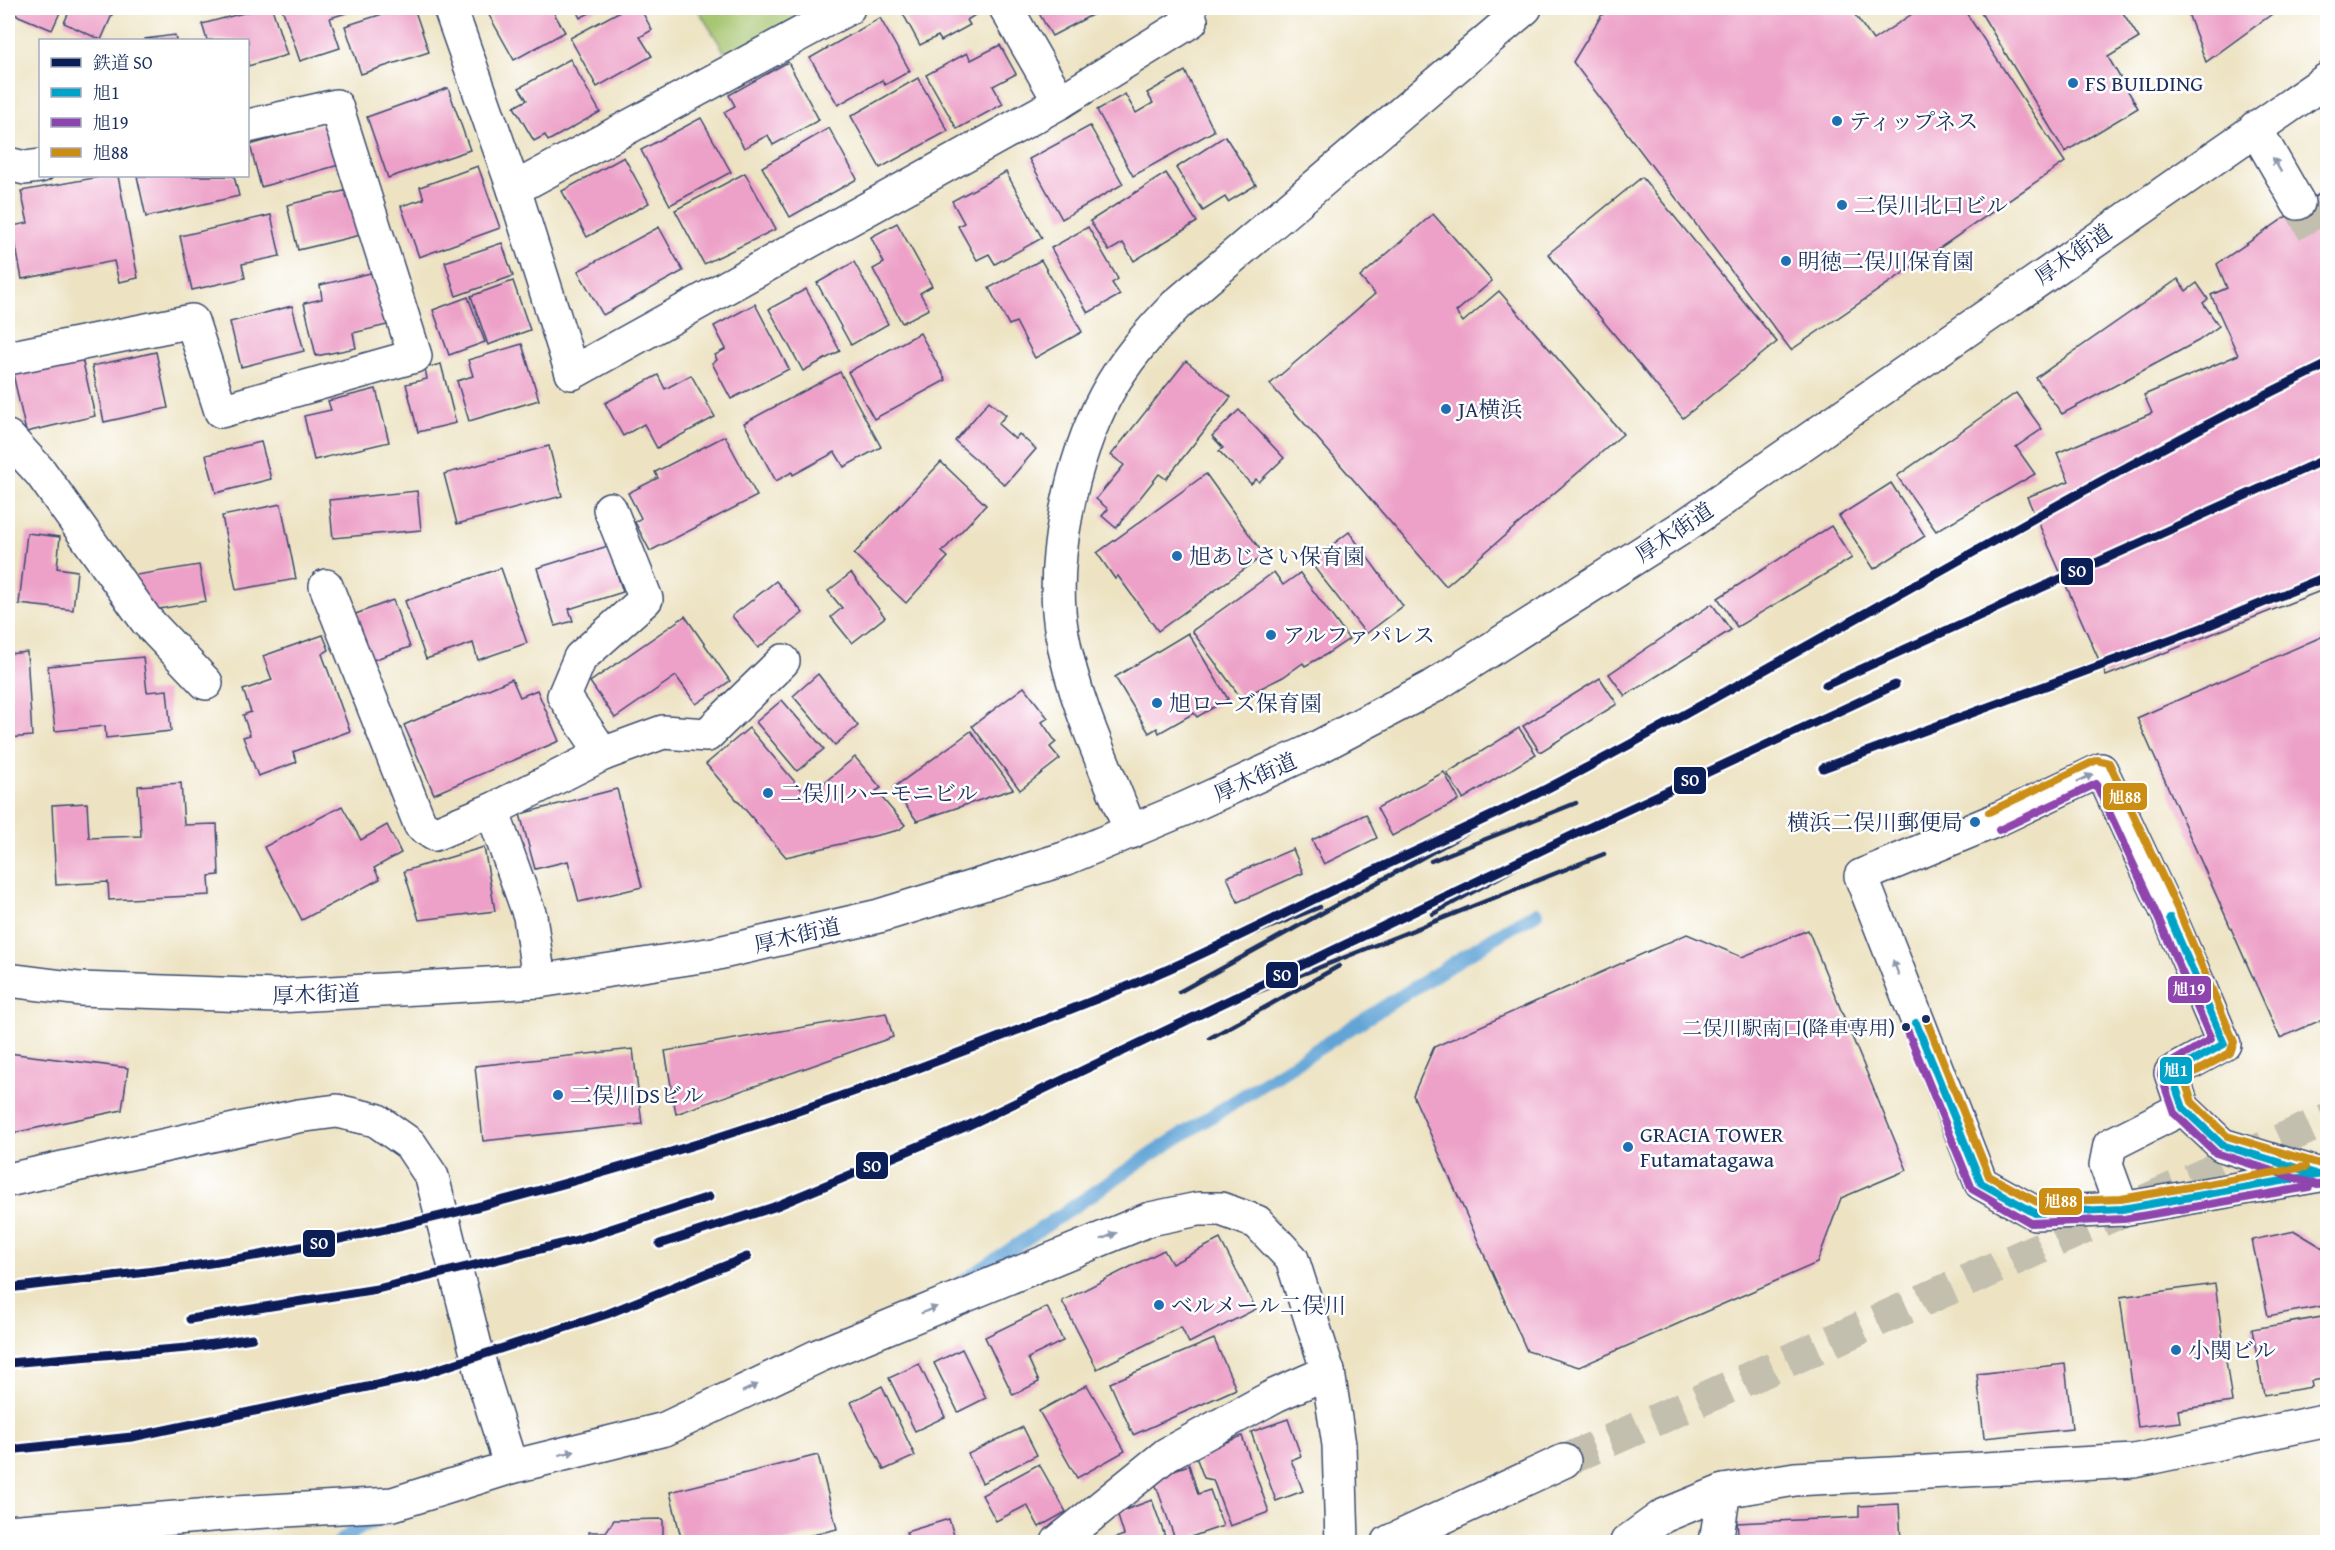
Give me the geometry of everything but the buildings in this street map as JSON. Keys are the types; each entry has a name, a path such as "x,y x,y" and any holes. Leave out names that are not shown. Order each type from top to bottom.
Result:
{"street":[{"path":"450,8 514,189 572,373 1060,102 1191,21 1186,8"},
{"path":"514,189 848,8"},
{"path":"1006,8 1060,102"},
{"path":"1131,832 1077,692 1061,633 1058,578 1069,502 1084,447 1106,395 1140,342 1176,305 1525,8"},
{"name":"厚木街道","path":"8,980 80,989 278,996 539,981 714,954 879,916 1066,858 1131,832 1311,752 1432,687 1686,525 2328,79"},
{"path":"8,358 192,321 221,411 415,356 336,106 249,126"},
{"path":"2255,128 2298,203"},
{"path":"8,164 24,168 39,166"},
{"path":"8,437 40,473 146,620 206,683"},
{"path":"603,754 564,696 580,658 646,599 610,509"},
{"path":"326,586 420,824 434,834 492,810 603,754 663,732 707,735 783,661"},
{"path":"2101,770 2170,918 2224,1044 2171,1073 2183,1108 2222,1145 2324,1174 2122,1209 2035,1213 1981,1183 1861,876 1994,821 2101,770"},
{"path":"492,810 530,916 539,981"},
{"path":"2122,1209 2106,1165 2110,1145 2183,1108"},
{"path":"8,1180 298,1116 337,1111 376,1120 410,1144 432,1177 484,1381 510,1467"},
{"path":"8,1532 236,1513 393,1504 510,1467 665,1429 818,1356 1150,1219 1198,1209 1221,1209 1257,1222 1292,1259 1328,1372 1339,1445 1342,1542"},
{"path":"1058,1542 1167,1454 1276,1395 1328,1372"},
{"path":"1627,1542 1663,1516 1724,1491 1795,1479 2134,1461 2328,1420"},
{"path":"1389,1542 1564,1461"},
{"path":"1716,1542 1724,1491"},
{"path":"144,1542 286,1530"}],"green space":[{"path":"697,8 822,8 726,54"}],"waterway":[{"path":"961,1283 1147,1157 1536,913"},
{"path":"340,1542 359,1528 391,1515"}],"tunnel":[{"path":"2298,203 2317,237 2328,231"},
{"path":"1564,1461 2328,1119"}],"railway":[{"path":"1179,992 1568,777"},
{"path":"1431,861 1576,803"},
{"path":"1433,914 1588,828"},
{"path":"1195,1017 1604,854"},
{"path":"1170,968 1320,907"},
{"path":"1210,1038 1339,966"}],"rail line":[{"name":"SO","path":"8,1288 107,1277 271,1253 361,1235 539,1191 627,1166 801,1110 1074,1008 1149,978 1550,787 1648,735 2131,465 2328,364"},
{"name":"SO","path":"1826,685 2328,458"},
{"name":"SO","path":"1823,768 2202,628 2328,576"},
{"name":"SO","path":"660,1244 774,1207 967,1126 1588,828 1895,685"},
{"name":"SO","path":"190,1319 377,1289 577,1240 709,1197"},
{"name":"SO","path":"8,1450 132,1437 414,1377 607,1314 747,1257"},
{"name":"SO","path":"8,1363 187,1348 252,1338"}],"transit line":[{"name":"旭88","path":"1989,812 2097,760 2109,763 2180,914 2234,1042 2230,1053 2184,1078 2192,1102 2227,1136 2320,1164 2325,1163"},
{"name":"旭19","path":"1999,830 2096,784 2211,1039 2162,1068 2161,1075 2174,1113 2216,1153 2317,1185 2328,1184"},
{"name":"旭1","path":"2170,918 2224,1044 2171,1073 2183,1108 2222,1145 2313,1173"},
{"name":"旭88","path":"1926,1019 1989,1176 2037,1202 2121,1199 2305,1167"},
{"name":"旭1","path":"1916,1023 1981,1183 2035,1213 2122,1209 2328,1173"},
{"name":"旭19","path":"1906,1027 1972,1189 2031,1223 2124,1219 2309,1187"}],"place":[{"name":"FS BUILDING","path":"2073,83"},
{"name":"ティップネス","path":"1837,121"},
{"name":"二俣川北口ビル","path":"1842,205"},
{"name":"明徳二俣川保育園","path":"1786,261"},
{"name":"JA横浜","path":"1446,409"},
{"name":"旭あじさい保育園","path":"1177,556"},
{"name":"アルファパレス","path":"1271,635"},
{"name":"旭ローズ保育園","path":"1157,703"},
{"name":"二俣川ハーモニビル","path":"768,793"},
{"name":"横浜二俣川郵便局","path":"1975,822"},
{"name":"二俣川駅南口(降車専用)","path":"1906,1027"},
{"name":"二俣川DSビル","path":"558,1095"},
{"name":"GRACIA TOWER Futamatagawa","path":"1628,1147"},
{"name":"ベルメール二俣川","path":"1159,1305"},
{"name":"小関ビル","path":"2176,1350"}]}
